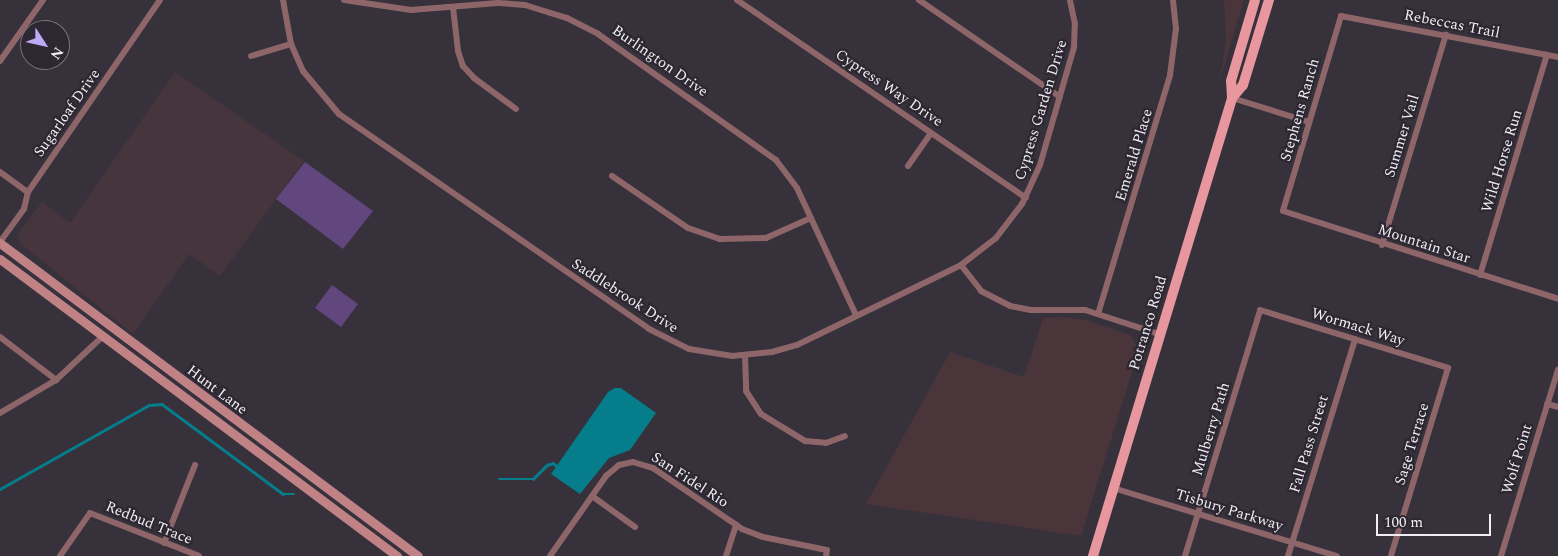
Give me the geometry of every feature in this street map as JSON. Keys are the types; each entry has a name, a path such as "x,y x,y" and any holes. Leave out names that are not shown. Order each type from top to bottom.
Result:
{"main road":[{"name":"Potranco Road","path":"1093,556 1232,98 1231,81 1255,0"},
{"name":"Potranco Road","path":"1232,98 1243,85 1269,0"},
{"name":"Hunt Lane","path":"0,242 58,288 413,554"},
{"name":"Hunt Lane","path":"0,259 254,451 397,556"},
{"path":"34,285 58,288"},
{"path":"102,337 116,331"},
{"path":"254,451 261,441"}],"street":[{"path":"0,62 43,0"},
{"name":"Sugarloaf Drive","path":"0,242 24,210 28,192 160,0"},
{"name":"Saddlebrook Drive","path":"283,0 291,44 312,84 339,114 583,284 675,344 710,354 745,356 796,345 961,265 996,238 1026,198"},
{"name":"Burlington Drive","path":"344,0 411,10 498,3 525,6 582,25 770,153 791,178 856,315"},
{"name":"Cypress Way Drive","path":"738,0 1026,198"},
{"path":"919,0 1060,97"},
{"name":"Cypress Garden Drive","path":"1026,198 1037,172 1075,41 1070,0"},
{"name":"Emerald Place","path":"1098,314 1170,75 1176,29 1173,0"},
{"path":"453,7 458,51 463,66 474,78 516,109"},
{"name":"Rebeccas Trail","path":"1341,16 1558,57"},
{"name":"Stephens Ranch","path":"1284,211 1341,16"},
{"name":"Summer Vail","path":"1382,245 1446,35"},
{"path":"251,56 291,44"},
{"name":"Wild Horse Run","path":"1480,275 1547,55"},
{"path":"1232,98 1309,122"},
{"path":"908,166 932,132"},
{"path":"0,172 28,192"},
{"path":"612,176 688,228 720,239 766,238 811,218"},
{"name":"Mountain Star","path":"1284,211 1354,233 1382,245 1558,299"},
{"path":"961,265 978,288 1006,305 1028,310 1072,309 1098,314 1159,334"},
{"name":"Wormack Way","path":"1260,310 1448,368"},
{"name":"Mulberry Path","path":"1185,556 1260,310"},
{"path":"0,337 56,380"},
{"path":"0,413 56,380 102,337"},
{"name":"Fall Pass Street","path":"1288,556 1354,339"},
{"path":"745,356 746,391 761,414 805,441 826,443 845,436"},
{"name":"Sage Terrace","path":"1391,556 1448,368"},
{"name":"Wolf Point","path":"1501,556 1558,369"},
{"path":"1547,404 1558,407"},
{"name":"San Fidel Rio","path":"550,556 615,467 640,462 736,525 763,537 826,553"},
{"path":"164,543 195,465"},
{"name":"Tisbury Parkway","path":"1114,488 1337,556"},
{"path":"592,496 635,527"},
{"name":"Redbud Trace","path":"60,556 90,513 198,556"},
{"path":"726,556 736,525"}],"shaded area":[{"path":"1224,0 1244,0 1219,83 1226,41"},
{"path":"175,72 304,161 220,276 189,254 133,334 21,244 17,235 42,202 70,223"},
{"path":"305,162 373,211 343,249 276,199"},
{"path":"332,285 358,304 341,327 315,308"},
{"path":"1061,317 1086,320 1130,335 1139,350 1081,536 866,504 950,352 1024,377 1043,318"}],"water":[{"path":"615,388 621,388 656,413 630,450 609,458 580,494 551,474 608,392"}],"waterway":[{"path":"0,489 149,405 162,404 283,494 294,494"},
{"path":"499,479 533,479 547,465 553,463 557,466"}]}
